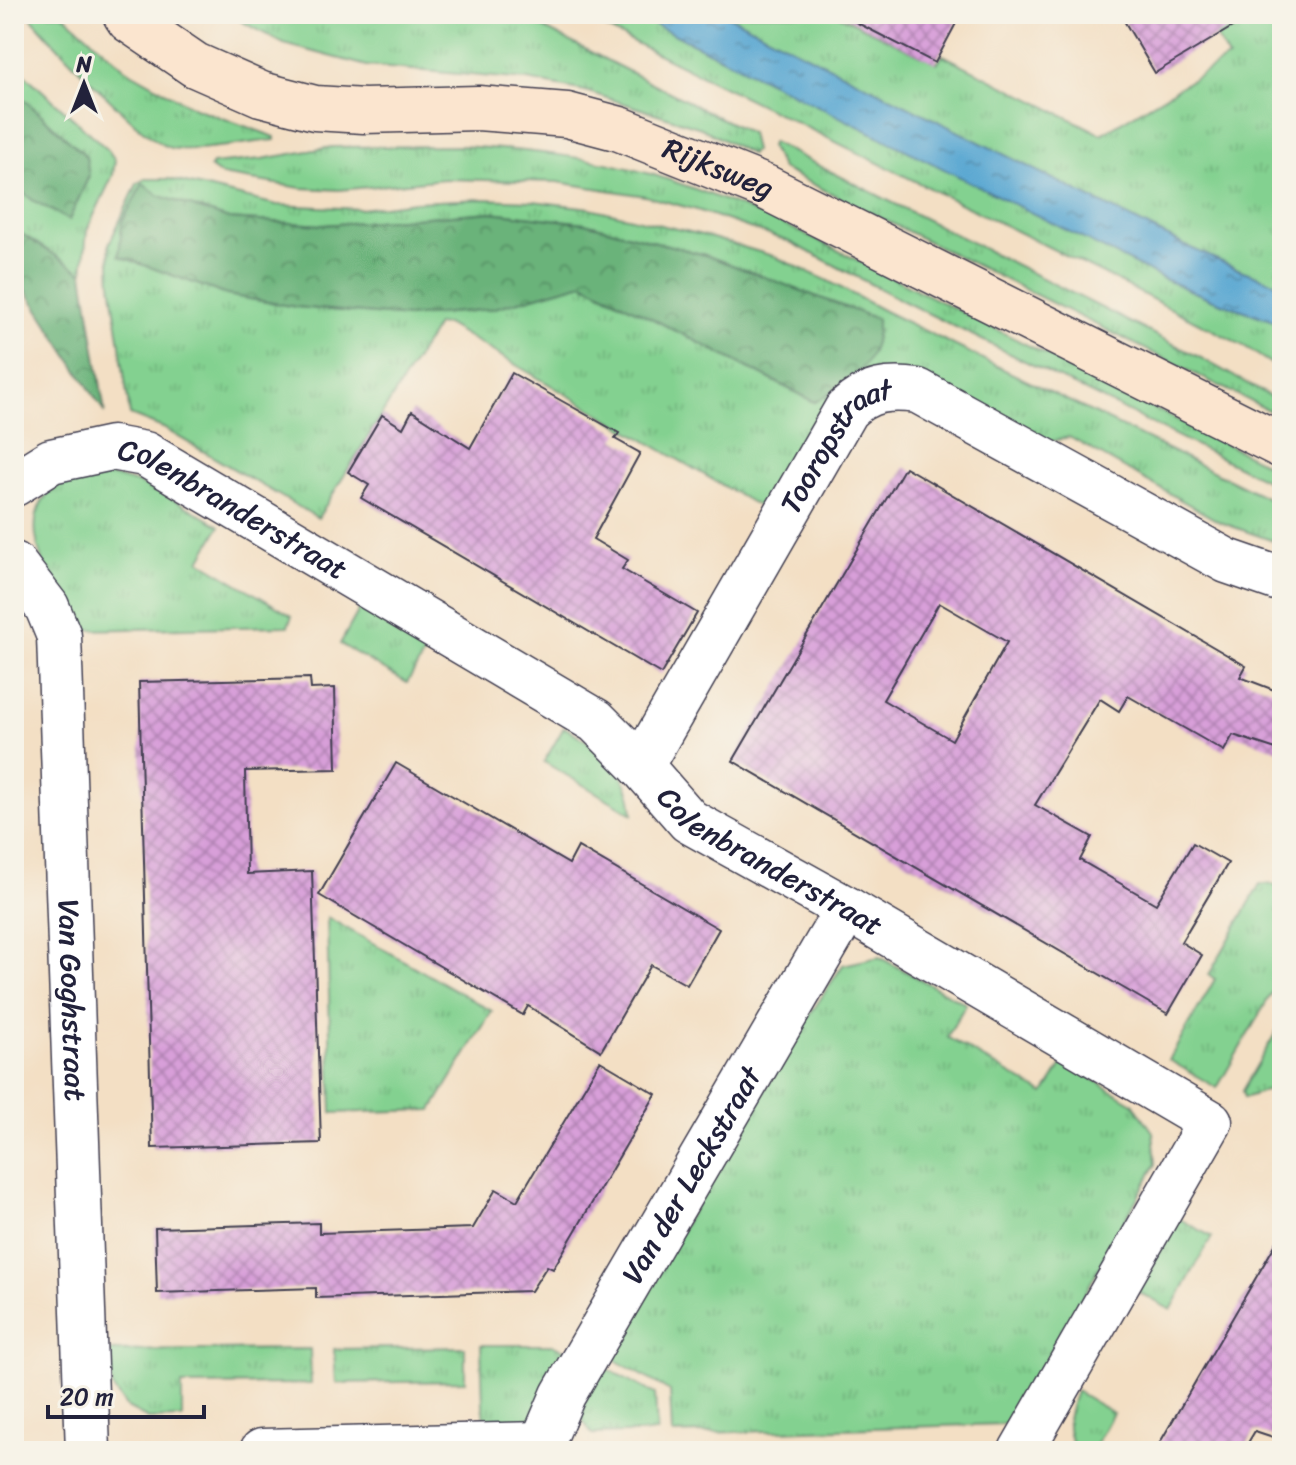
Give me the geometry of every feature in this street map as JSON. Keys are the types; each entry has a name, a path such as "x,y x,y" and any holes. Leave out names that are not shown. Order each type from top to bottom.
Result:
{"street":[{"name":"Rijksweg","path":"125,14 129,20 195,65 261,94 315,108 364,111 493,109 567,115 620,129 765,187 1282,446"},
{"name":"Tooropstraat","path":"641,766 846,410 863,396 889,387 918,391 1227,561 1282,580"},
{"name":"Colenbranderstraat","path":"14,484 51,461 112,448 145,454 596,721 689,821 847,909 1210,1122 1023,1450"},
{"name":"Van Goghstraat","path":"14,564 47,607 59,636 88,1451"},
{"name":"Van der Leckstraat","path":"262,1451 542,1447 563,1395 847,909"}],"green space":[{"path":"28,14 63,14 124,68 195,108 275,137 275,140 193,149 171,148 158,142 120,110"},
{"path":"228,14 516,14 750,133 754,151 750,154 701,128 585,91 527,80 367,66 284,44"},
{"path":"577,14 634,14 1166,280 1282,324 1282,371 1244,346 1111,278"},
{"path":"725,14 836,14 937,63 943,55 1101,134 1228,58 1203,14 1282,14 1282,285 1186,246"},
{"path":"14,65 108,150 115,160 113,175 87,230 83,273 14,229 14,186 34,201 86,156 14,90"},
{"path":"14,90 86,156 89,176 69,220 14,186"},
{"path":"772,142 1199,357 1282,403 1282,417 782,169 770,146"},
{"path":"460,146 534,152 630,168 748,210 803,233 1282,472 1282,488 790,242 697,210 645,196 557,182 444,179 340,190 301,188 221,175 210,167 212,164 332,147"},
{"path":"145,179 169,179 277,205 361,209 415,202 482,199 533,201 590,208 773,256 1282,505 1282,544 1220,522 1069,437 1045,443 912,372 768,512 446,324 437,325 318,518 163,428 130,415 111,283 109,244 137,184","holes":["158,196 228,219 323,225 491,212 585,223 705,255 877,319 814,402 583,283 491,309 408,317 296,307 227,295 131,260"]},
{"path":"143,183 158,195 229,219 323,225 491,212 585,223 705,255 877,319 873,349 851,380 815,402 583,283 491,309 408,317 296,307 227,295 119,256 122,222"},
{"path":"14,229 83,273 105,413 14,272"},
{"path":"92,475 110,476 143,485 220,526 200,561 292,616 288,626 78,630 41,558 36,535 37,514 46,497 63,483"},
{"path":"360,608 428,648 407,683 340,644"},
{"path":"564,727 594,747 620,774 631,797 633,814 544,762"},
{"path":"1260,884 1282,885 1282,975 1217,1088 1169,1060 1215,979 1209,975"},
{"path":"327,917 492,1011 432,1110 332,1113"},
{"path":"879,957 966,1004 947,1037 1044,1094 1064,1062 1133,1103 1153,1132 1156,1164 1017,1417 1005,1424 672,1434 670,1391 606,1355 807,1019 843,965"},
{"path":"1282,1022 1282,1085 1244,1098 1242,1091"},
{"path":"1176,1217 1212,1237 1171,1310 1135,1290"},
{"path":"481,1345 554,1345 578,1356 522,1433 484,1434"},
{"path":"465,1347 465,1381 336,1383 334,1349"},
{"path":"310,1349 311,1384 182,1385 182,1418 148,1419 127,1408 112,1387 110,1351"},
{"path":"602,1366 655,1394 657,1432 592,1434 577,1411"},
{"path":"1076,1391 1113,1413 1092,1451 1077,1451 1069,1436 1069,1415"},
{"path":"969,1446 976,1451 870,1451"}],"water":[{"path":"634,14 725,14 1186,246 1282,285 1282,324 1166,280"}],"building":[{"path":"840,14 961,14 935,63"},
{"path":"1120,14 1254,14 1155,73"},
{"path":"512,373 619,433 615,439 640,453 593,539 628,560 622,569 697,613 661,674 361,498 369,485 348,472 382,415 403,428 412,411 470,448"},
{"path":"905,467 1246,666 1240,677 1282,693 1282,751 1233,735 1224,751 1128,696 1119,711 1100,699 1035,805 1092,837 1080,860 1156,904 1193,843 1228,863 1181,942 1202,955 1168,1014 733,761","holes":["939,603 1007,642 952,740 883,700"]},
{"path":"310,678 311,689 335,688 337,769 245,771 247,874 312,871 321,1143 152,1148 139,682"},
{"path":"396,763 569,864 578,847 719,929 687,985 651,965 601,1051 528,1006 523,1015 319,895"},
{"path":"600,1061 656,1094 553,1269 547,1266 531,1291 316,1298 316,1288 157,1293 155,1228 319,1223 319,1233 473,1228 496,1189 517,1201"},
{"path":"1282,1233 1282,1440 1255,1431 1243,1451 1155,1451"}]}
